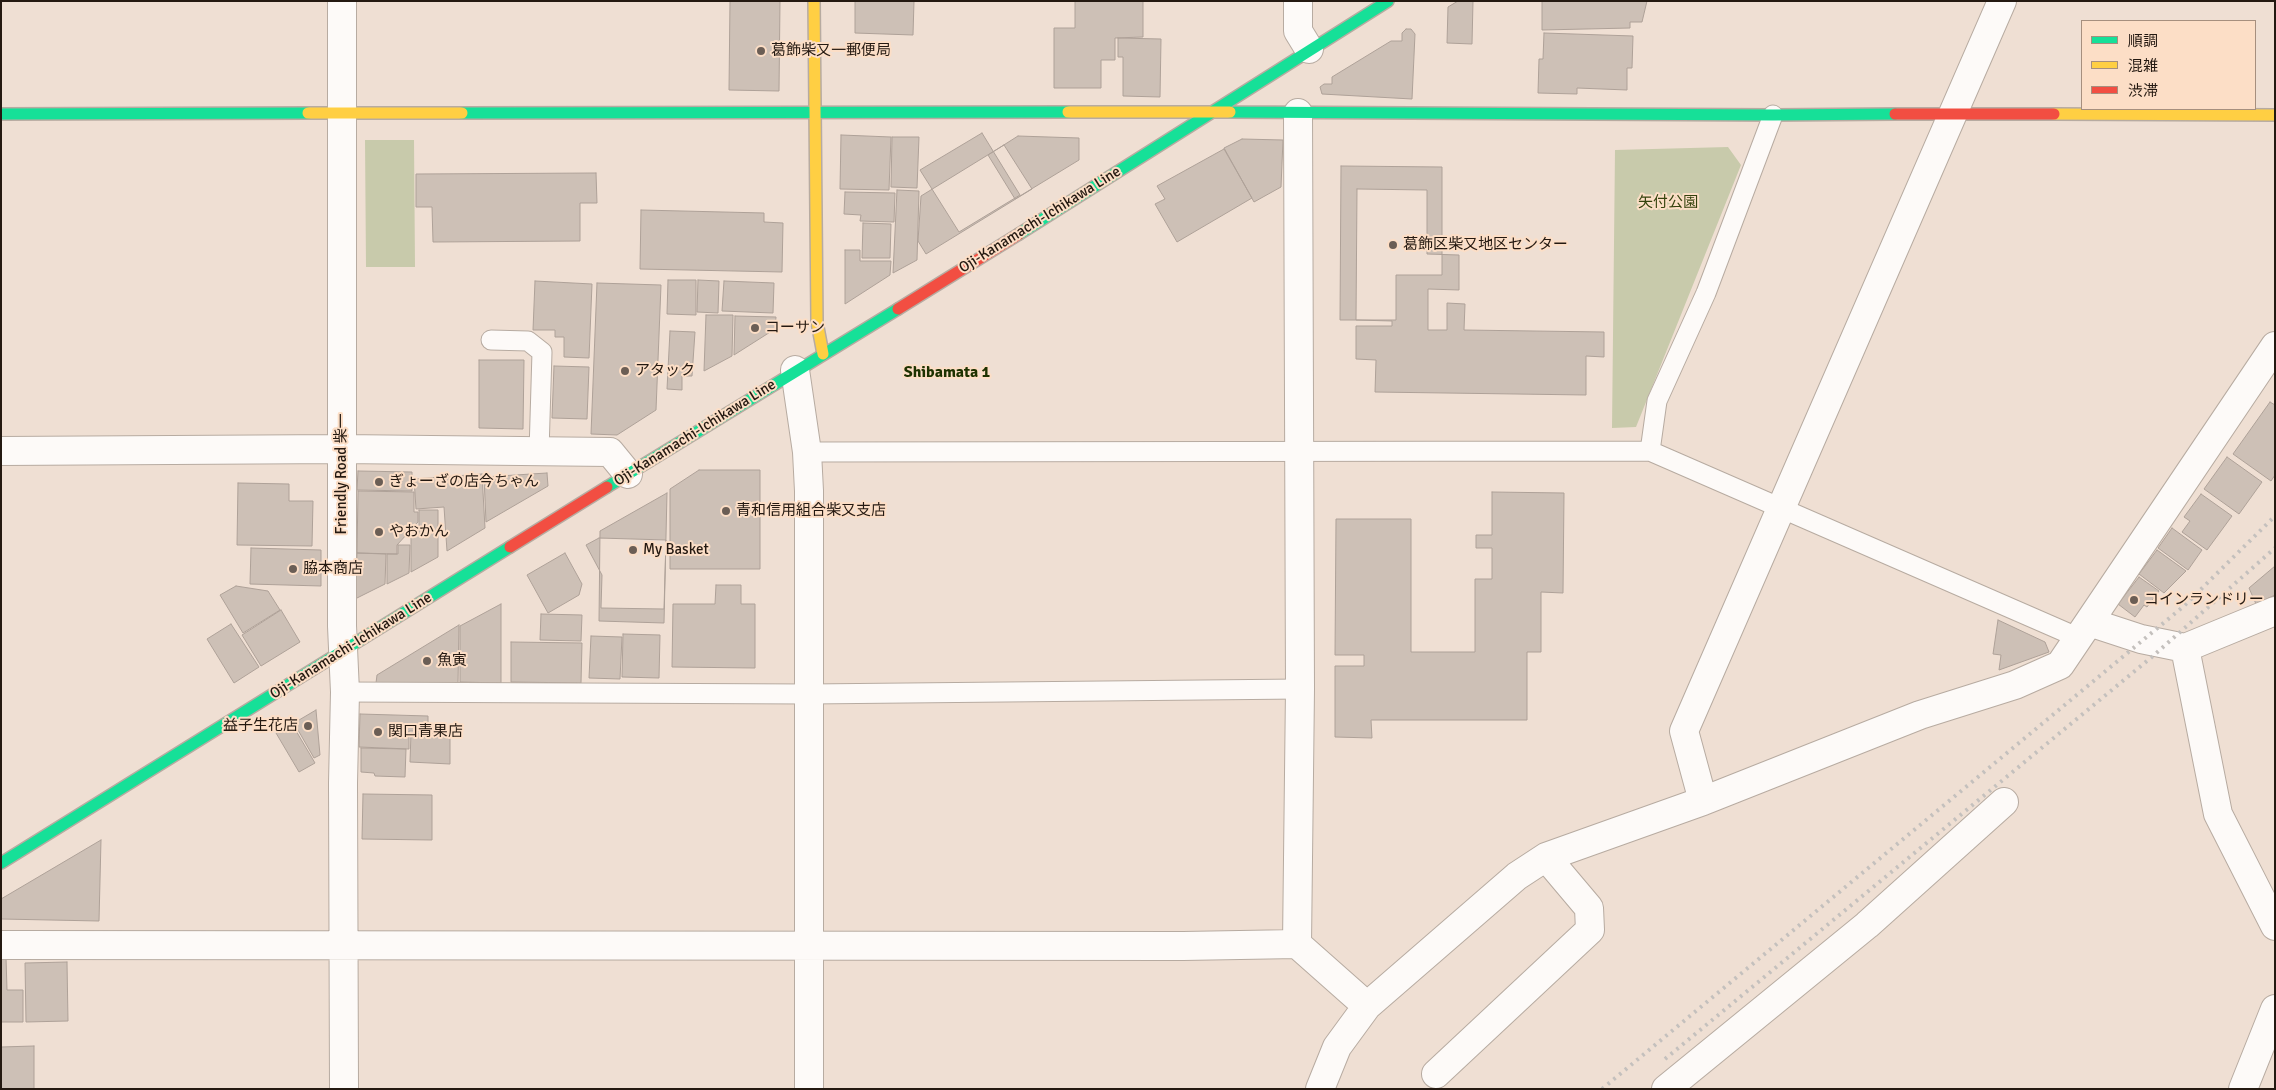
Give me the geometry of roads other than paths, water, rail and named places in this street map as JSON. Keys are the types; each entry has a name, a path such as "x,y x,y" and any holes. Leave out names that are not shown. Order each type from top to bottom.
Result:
{"street":[{"name":"Friendly Road 柴一","path":"342,1 342,652 345,692 344,1089"},
{"path":"814,1 817,322 823,354"},
{"path":"1298,1 1298,31 1309,49"},
{"name":"Oji-Kanamachi-Ichikawa Line","path":"1,863 795,370 959,271 1388,1"},
{"path":"1702,801 1684,731 1782,510 2002,1"},
{"path":"1,114 1212,112 2275,115"},
{"path":"1297,944 1300,689 1298,113"},
{"path":"1320,1089 1337,1047 1367,1006 1517,876 1546,857 1702,801 1920,715 2015,685 2060,665 2275,346"},
{"path":"795,370 807,452 809,491 809,1089"},
{"path":"1,451 342,449 610,452 628,474"},
{"path":"2084,630 2184,648 2275,611"},
{"path":"2184,648 2218,814 2275,926"},
{"path":"1666,1089 1867,925 2004,802"},
{"path":"1436,1074 1590,930 1589,908 1546,857"},
{"path":"1,945 1183,946 1297,944 1367,1006"},
{"path":"2242,1089 2275,1009"}],"lane":[{"path":"1650,451 1657,401 1706,293 1773,115"},
{"path":"491,340 528,341 542,352 539,452"},
{"path":"807,452 1650,451 1782,510 2084,630"},
{"path":"345,692 810,694 1300,689"}],"railway":[{"path":"1602,1089 2184,606 2275,516"},
{"path":"1665,1059 2153,656 2275,548"}],"place":[{"name":"葛飾柴又一郵便局","path":"761,51"},
{"name":"葛飾区柴又地区センター","path":"1393,245"},
{"name":"コーサン","path":"755,328"},
{"name":"アタック","path":"625,371"},
{"name":"ぎょーざの店今ちゃん","path":"379,482"},
{"name":"青和信用組合柴又支店","path":"726,511"},
{"name":"やおかん","path":"379,532"},
{"name":"My Basket","path":"633,550"},
{"name":"脇本商店","path":"293,569"},
{"name":"コインランドリー","path":"2134,600"},
{"name":"魚寅","path":"427,661"},
{"name":"益子生花店","path":"308,726"},
{"name":"関口青果店","path":"378,732"}],"district":[{"name":"Shibamata 1","path":"947,373"}],"park label":[{"name":"矢付公園","path":"1668,203"}]}
